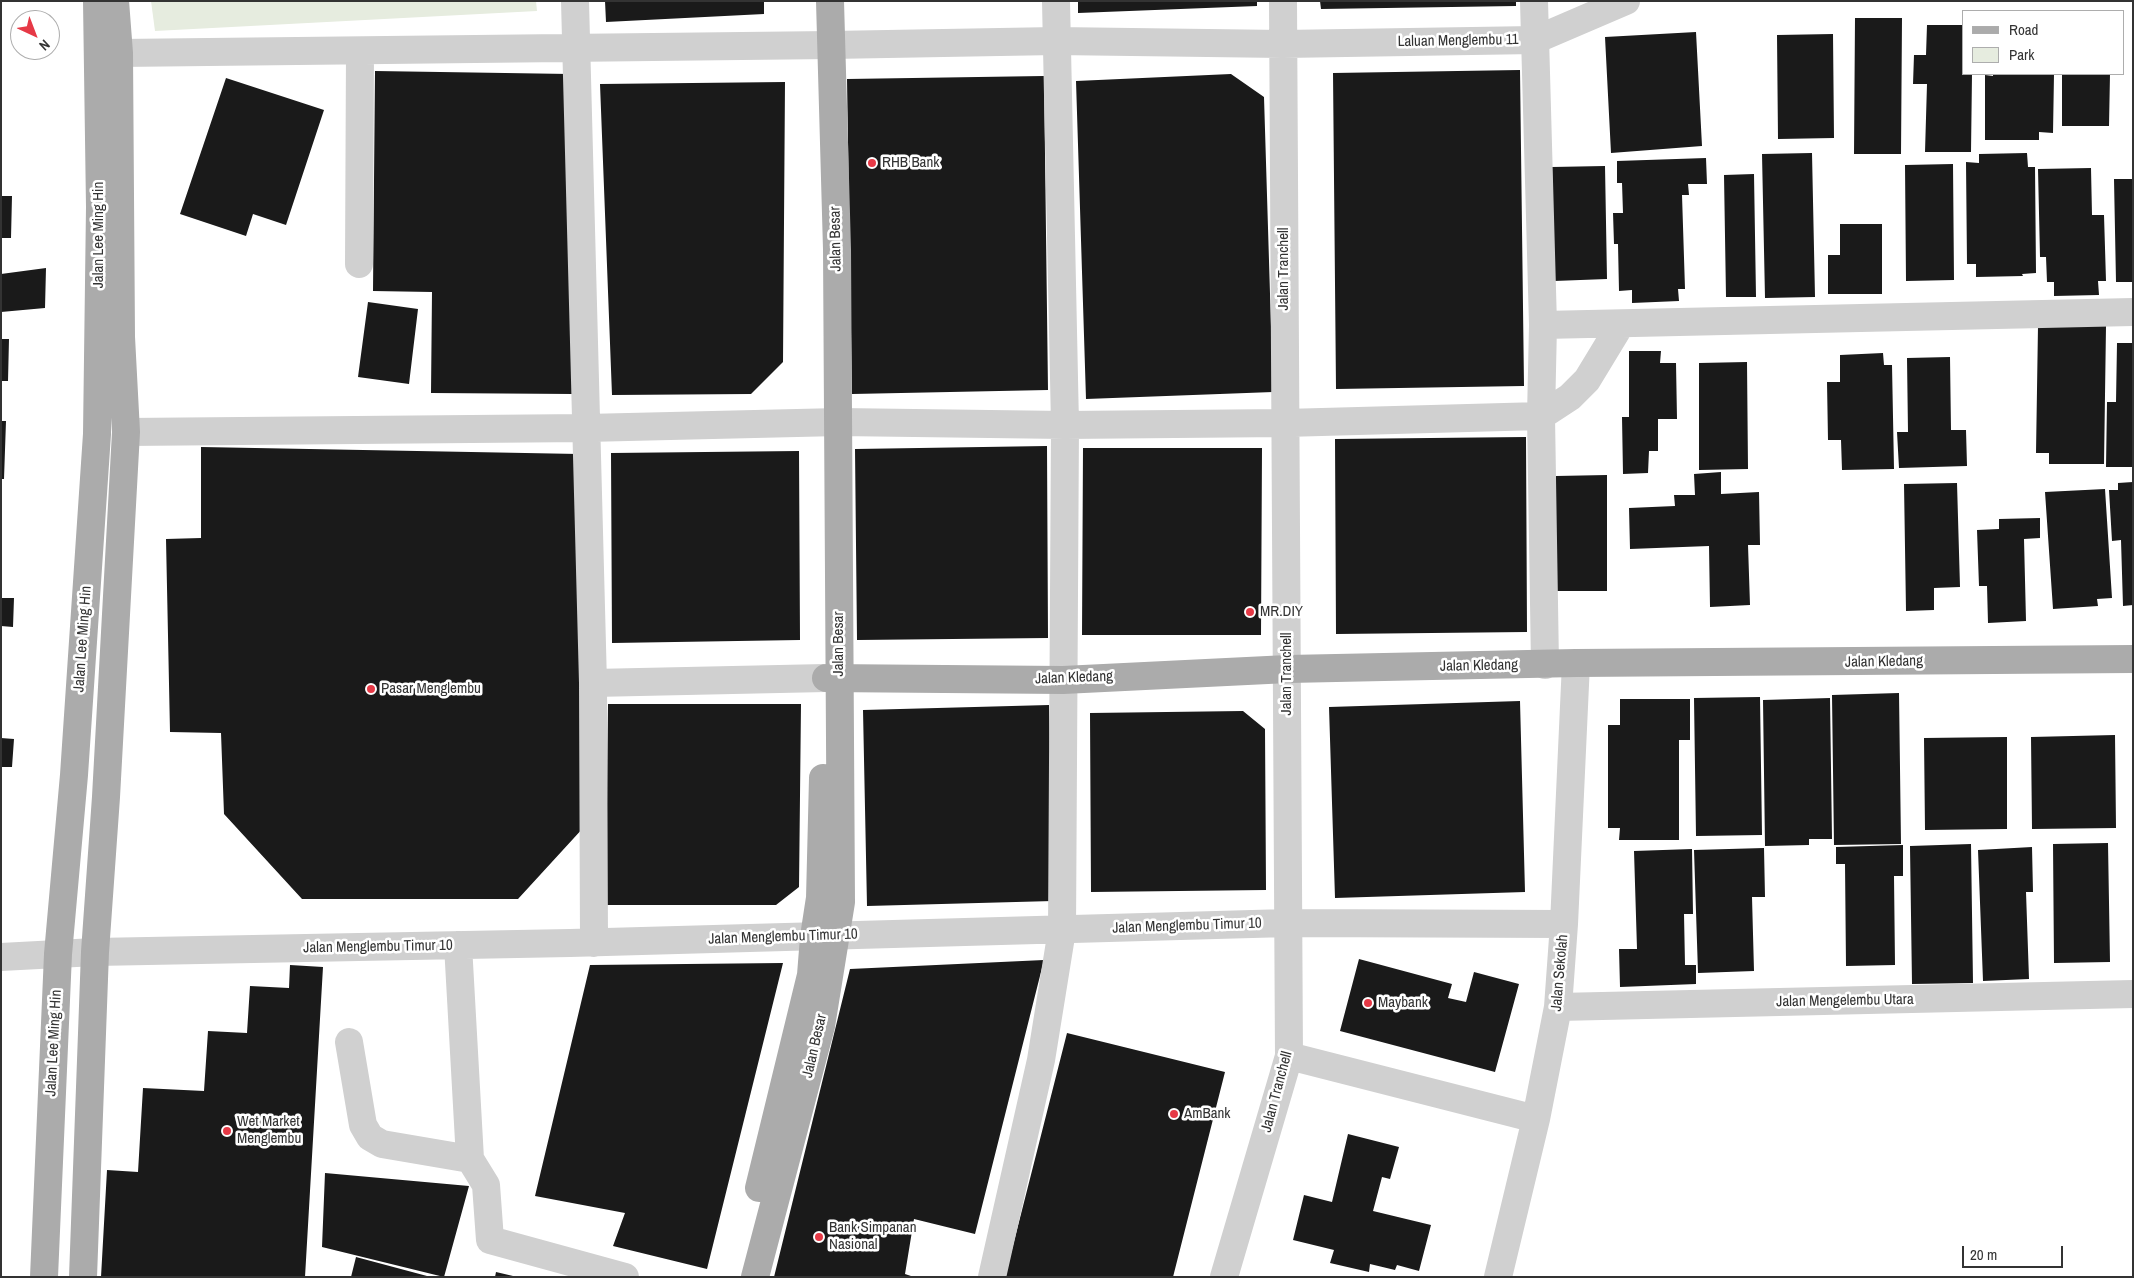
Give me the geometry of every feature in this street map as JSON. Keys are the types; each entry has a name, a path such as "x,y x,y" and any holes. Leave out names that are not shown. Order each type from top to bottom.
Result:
{"main road":[{"name":"Jalan Lee Ming Hin","path":"44,1277 58,954 74,776 96,434 100,207 98,1"},
{"name":"Jalan Lee Ming Hin","path":"83,1277 95,952 126,432 121,337 119,53 115,1"},
{"name":"Jalan Besar","path":"814,1 824,45"},
{"name":"Jalan Besar","path":"755,1277 821,1026 824,936 820,898 832,678 824,45 830,1"},
{"name":"Jalan Kledang","path":"832,678 1063,680 1288,668 1576,663 2133,660"},
{"name":"Jalan Besar","path":"738,1277 811,975 824,936"}],"street":[{"path":"575,1 593,683 594,943"},
{"path":"992,1277 1041,1060 1062,930 1065,425 1056,1"},
{"name":"Jalan Tranchell","path":"1224,1277 1289,1056 1283,1"},
{"path":"1534,1 1543,325 1541,416 1545,665"},
{"name":"Laluan Menglembu 11","path":"119,53 1056,41 1283,44 1535,40 1626,1"},
{"path":"359,264 360,50"},
{"path":"1543,325 2133,312"},
{"path":"126,432 586,428 829,423 1065,425 1541,416 1570,397 1587,380 1621,324"},
{"name":"Jalan Sekolah","path":"1498,1277 1536,1119 1558,1007 1564,924 1576,663"},
{"path":"593,683 832,678"},
{"name":"Jalan Menglembu Timur 10","path":"1,957 95,952 594,943 1288,923 1564,924"},
{"path":"458,945 470,1159 486,1185 490,1240 625,1277"},
{"name":"Jalan Mengelembu Utara","path":"1558,1007 2133,994"},
{"path":"349,1042 363,1125 370,1137 382,1144 470,1159"},
{"path":"1289,1056 1536,1119"}],"green space":[{"path":"151,1 536,1 537,11 155,31"}],"building":[{"path":"605,1 764,1 764,14 606,22"},
{"path":"1078,1 1257,1 1257,6 1078,13"},
{"path":"1320,1 1516,1 1516,6 1321,9"},
{"path":"1855,18 1902,18 1901,154 1854,154"},
{"path":"1927,25 1962,25 1962,75 1972,75 1971,152 1925,152 1927,84 1913,84 1914,55 1926,55"},
{"path":"1696,32 1702,146 1611,153 1605,37"},
{"path":"1833,34 1834,138 1778,139 1777,35"},
{"path":"1520,70 1524,386 1336,389 1333,73"},
{"path":"375,71 570,74 574,394 431,393 432,292 373,291"},
{"path":"1231,74 1264,97 1273,392 1086,399 1076,81"},
{"path":"1985,75 2054,75 2053,133 2039,132 2039,140 1985,140"},
{"path":"2062,75 2110,75 2109,126 2062,126"},
{"path":"1044,76 1048,390 852,394 847,79"},
{"path":"226,78 324,110 286,225 253,214 246,236 180,214"},
{"path":"785,82 783,362 751,394 612,395 600,84"},
{"path":"1812,153 1815,297 1765,298 1762,154"},
{"path":"2027,153 2028,167 2035,167 2036,273 2022,274 2023,276 1976,277 1976,264 1967,264 1966,162 1979,163 1979,154"},
{"path":"1706,158 1707,184 1688,184 1689,195 1682,195 1685,289 1678,289 1679,301 1632,303 1632,290 1619,291 1618,244 1614,244 1613,213 1623,213 1622,183 1617,183 1617,161"},
{"path":"1953,164 1954,280 1906,281 1905,165"},
{"path":"1605,166 1607,279 1554,281 1552,167"},
{"path":"2091,168 2092,215 2104,215 2106,281 2098,281 2099,295 2054,296 2054,282 2047,282 2046,257 2040,257 2038,169"},
{"path":"1754,174 1756,297 1726,297 1724,175"},
{"path":"2114,179 2133,179 2133,282 2116,282"},
{"path":"1,196 12,196 11,238 1,238"},
{"path":"1840,224 1882,224 1882,294 1828,294 1828,255 1840,255"},
{"path":"46,268 45,308 1,312 1,274"},
{"path":"368,302 418,309 409,384 358,377"},
{"path":"2038,326 2106,326 2104,464 2049,464 2049,453 2036,453"},
{"path":"1,339 9,339 8,381 1,381"},
{"path":"2117,343 2133,343 2133,467 2106,467 2107,402 2116,402"},
{"path":"1629,351 1661,351 1660,363 1676,363 1677,419 1658,419 1658,451 1649,451 1648,473 1623,474 1622,417 1629,417"},
{"path":"1883,353 1884,365 1892,365 1894,469 1842,470 1841,440 1828,440 1827,382 1840,382 1840,355"},
{"path":"1950,357 1951,430 1966,430 1967,466 1899,468 1897,432 1908,432 1907,358"},
{"path":"1747,362 1748,469 1699,470 1699,363"},
{"path":"1,421 6,421 4,479 1,479"},
{"path":"1526,437 1527,632 1336,634 1335,439"},
{"path":"1047,446 1048,638 857,640 855,449"},
{"path":"201,447 579,454 584,827 518,899 302,899 224,814 221,733 170,732 166,539 201,538"},
{"path":"1083,448 1262,448 1261,635 1082,635"},
{"path":"799,451 800,640 612,643 611,453"},
{"path":"1721,472 1721,494 1759,492 1760,545 1748,545 1750,605 1710,607 1709,546 1630,549 1629,508 1675,506 1674,495 1695,495 1694,474"},
{"path":"1607,475 1607,591 1555,591 1556,476"},
{"path":"2133,482 2133,605 2123,606 2121,540 2112,541 2109,490 2118,490 2118,483"},
{"path":"1957,483 1960,587 1934,588 1934,610 1906,611 1904,484"},
{"path":"2105,489 2112,598 2097,599 2098,606 2053,609 2045,492"},
{"path":"2040,518 2040,538 2024,539 2026,621 1988,623 1987,586 1979,586 1977,530 1999,529 1999,519"},
{"path":"1,598 14,598 13,627 1,626"},
{"path":"1899,693 1901,844 1834,845 1832,695"},
{"path":"1760,697 1762,835 1696,836 1694,698"},
{"path":"1830,698 1832,839 1809,839 1809,845 1765,846 1763,700"},
{"path":"1620,699 1690,699 1690,740 1679,740 1679,840 1619,840 1620,828 1608,828 1608,725 1620,725"},
{"path":"1520,701 1525,892 1335,898 1329,707"},
{"path":"608,704 801,704 799,887 776,905 606,905"},
{"path":"1049,705 1053,901 867,906 863,710"},
{"path":"1243,711 1265,729 1266,890 1091,892 1090,713"},
{"path":"2115,735 2116,828 2032,829 2031,737"},
{"path":"2007,737 2007,829 1925,830 1924,738"},
{"path":"1,738 14,739 12,767 1,767"},
{"path":"2108,843 2110,962 2054,963 2053,844"},
{"path":"1971,844 1973,983 1912,984 1910,846"},
{"path":"1903,845 1903,876 1894,876 1895,965 1846,966 1845,864 1836,864 1836,847"},
{"path":"2032,847 2033,892 2026,892 2029,979 1983,981 1978,850"},
{"path":"1764,848 1765,897 1752,897 1754,971 1698,973 1694,850"},
{"path":"1692,849 1693,914 1684,914 1685,965 1696,965 1696,984 1620,987 1619,949 1637,949 1634,851"},
{"path":"1359,959 1452,984 1448,998 1466,1002 1474,972 1519,984 1495,1072 1340,1031"},
{"path":"1044,960 975,1234 914,1219 905,1274 914,1277 774,1277 850,969"},
{"path":"783,963 707,1269 613,1246 625,1213 535,1196 590,965"},
{"name":"Wet Market Menglembu","path":"290,965 323,967 305,1277 101,1277 107,1170 138,1172 143,1088 204,1091 208,1031 247,1033 250,986 289,988"},
{"path":"1067,1033 1225,1072 1173,1277 1005,1277"},
{"path":"1348,1134 1399,1147 1390,1179 1382,1177 1373,1211 1431,1225 1419,1271 1397,1265 1395,1270 1370,1264 1369,1272 1330,1263 1334,1250 1293,1240 1304,1195 1332,1202"},
{"path":"325,1173 469,1186 444,1277 322,1247"},
{"path":"356,1257 427,1276 427,1277 351,1277"},
{"path":"496,1272 513,1276 513,1277 495,1277"}],"place":[{"name":"RHB Bank","path":"872,163"},
{"name":"MR.DIY","path":"1250,612"},
{"name":"Pasar Menglembu","path":"371,689"},
{"name":"Maybank","path":"1368,1003"},
{"name":"AmBank","path":"1174,1114"},
{"name":"Wet Market Menglembu","path":"227,1131"},
{"name":"Bank Simpanan Nasional","path":"819,1237"}]}
